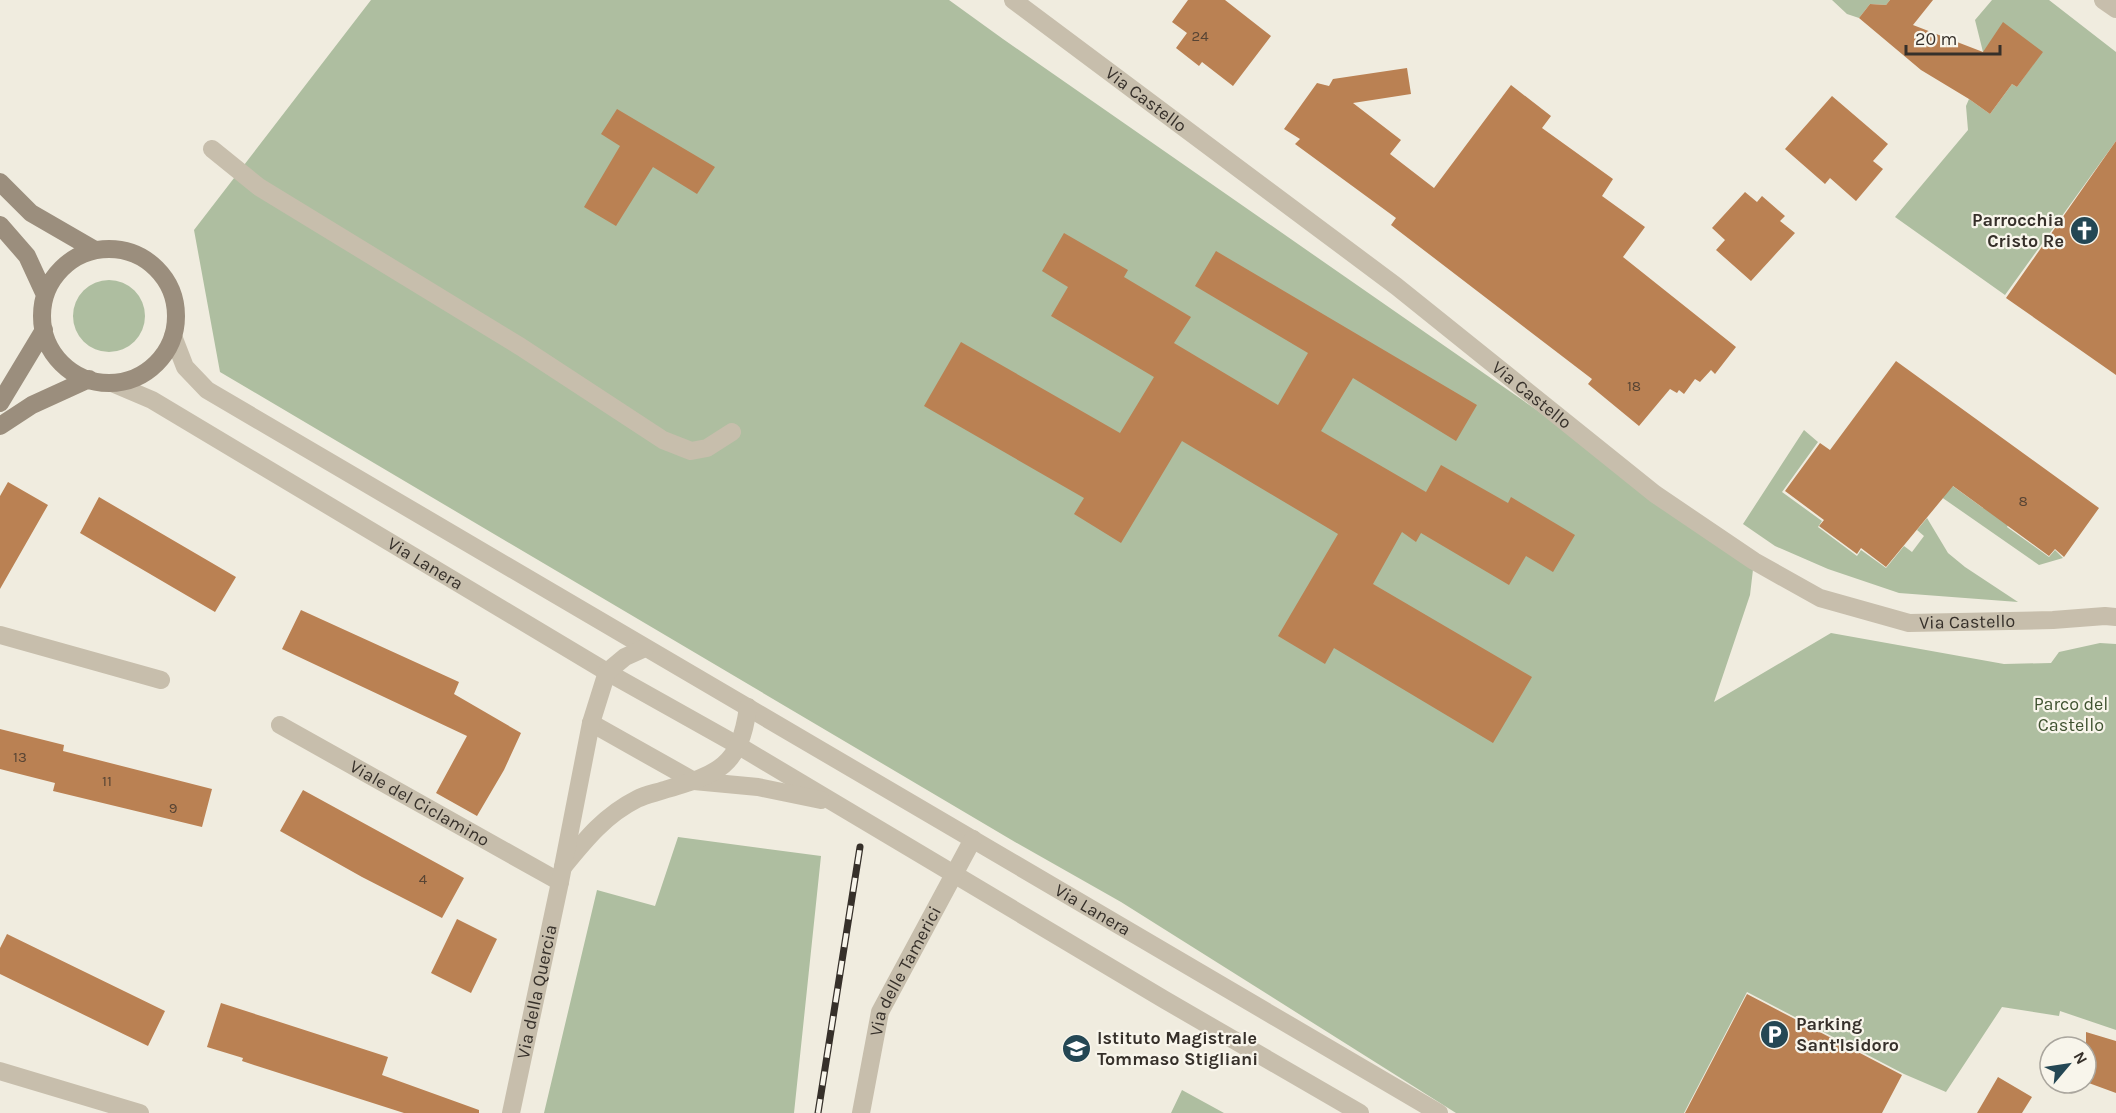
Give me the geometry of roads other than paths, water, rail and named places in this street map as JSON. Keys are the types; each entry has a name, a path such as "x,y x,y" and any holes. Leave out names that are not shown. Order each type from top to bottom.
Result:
{"main road":[{"path":"0,182 31,213 95,250"},
{"path":"0,225 27,256 45,295"},
{"path":"112,249 129,252 145,259 159,270 175,301 176,319 173,336 166,351 143,374 128,380 112,383 89,379 73,372 60,361 50,346 44,330 42,312 45,295 52,279 78,256 95,250 112,249"},
{"path":"0,403 44,330"},
{"path":"0,426 32,405 89,379"}],"street":[{"name":"Via Castello","path":"1013,0 1396,286 1655,494 1754,561 1820,598 1909,623 2116,617"},
{"path":"2103,0 2116,9"},
{"path":"212,149 259,187 521,347 663,440 691,451 707,448 732,432"},
{"name":"Via Lanera","path":"173,336 185,367 207,390 1439,1113"},
{"name":"Via Lanera","path":"112,383 152,400 607,672 739,746 1360,1113"},
{"path":"0,635 161,680"},
{"path":"607,672 625,657 645,648"},
{"name":"Via della Quercia","path":"511,1113 591,723 607,672"},
{"path":"694,781 712,774 728,762 739,746 745,731 748,707"},
{"name":"Via Lanera","path":"591,723 694,781 758,787 834,803"},
{"name":"Viale del Ciclamino","path":"280,725 561,875"},
{"name":"Via della Quercia","path":"561,875 597,826 638,798 694,781"},
{"name":"Via delle Tamerici","path":"861,1113 880,1012 973,839"},
{"path":"0,1071 140,1113"}],"railway":[{"path":"818,1113 860,847"}],"place":[{"name":"Parrocchia Cristo Re","path":"2085,230"},
{"name":"Parking Sant'Isidoro","path":"1775,1034"},
{"name":"Istituto Magistrale Tommaso Stigliani","path":"1076,1048"}],"park label":[{"name":"Parco del Castello","path":"2071,714"}]}
